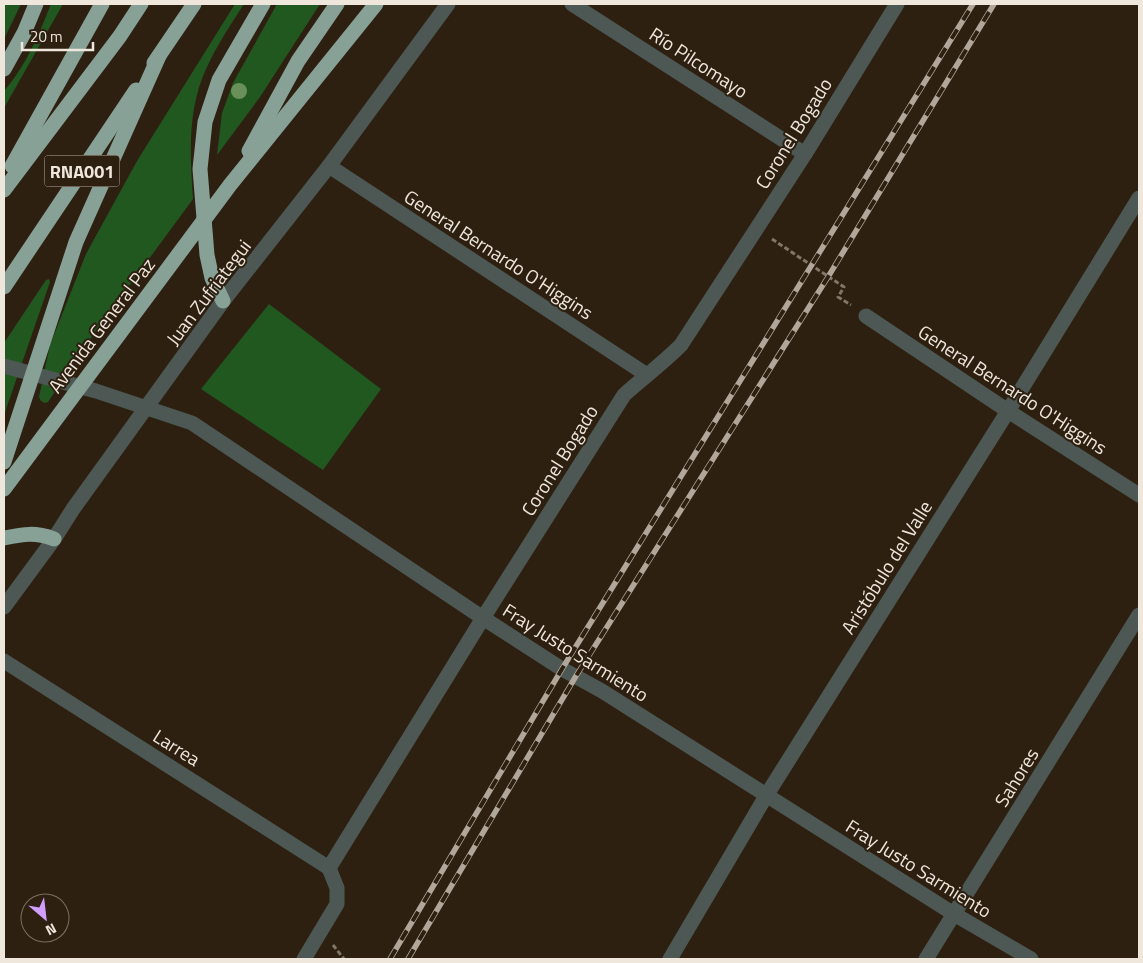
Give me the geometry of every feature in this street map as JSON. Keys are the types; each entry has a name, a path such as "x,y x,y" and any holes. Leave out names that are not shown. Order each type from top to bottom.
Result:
{"highway":[{"path":"4,69 24,33 36,4"},
{"path":"4,181 102,4"},
{"name":"RNA001","path":"4,190 120,36 141,4"},
{"name":"RNA001","path":"4,287 194,4"},
{"path":"223,301 212,278 207,255 200,169 205,122 219,80 263,4"},
{"path":"230,185 298,61 337,4"},
{"path":"230,185 376,4"},
{"path":"4,462 76,242 159,56"},
{"name":"Avenida General Paz","path":"4,489 230,185"},
{"path":"4,538 30,533 41,534 54,539"}],"street":[{"name":"Juan Zufriategui","path":"4,607 223,301 328,166 448,4"},
{"name":"Río Pilcomayo","path":"572,4 805,154"},
{"name":"Coronel Bogado","path":"329,868 483,618 624,395 647,374 663,363 681,345 805,154 897,4"},
{"name":"General Bernardo O'Higgins","path":"328,166 647,374"},
{"name":"Aristóbulo del Valle","path":"670,959 766,796 1008,411 1139,198"},
{"name":"General Bernardo O'Higgins","path":"866,316 1008,411 1139,495"},
{"name":"Fray Justo Sarmiento","path":"4,366 96,391 192,422 562,669 610,696 954,914 1031,959"},
{"name":"Sahores","path":"926,959 1139,615"},
{"name":"Larrea","path":"4,660 329,868"},
{"path":"304,959 337,904 337,888 329,868"}],"path":[{"path":"756,228 844,287 838,296 866,316"}],"green space":[{"path":"4,4 21,4 4,39"},
{"path":"51,4 63,4 4,108 4,91 19,71 37,38"},
{"path":"235,4 244,4 211,59 196,99 191,132 193,199 93,335 48,402 45,403 39,397 50,345 86,254 137,161"},
{"path":"277,4 320,4 260,97 217,155 222,113 233,83"},
{"path":"49,279 50,282 4,415 4,343 46,280"},
{"path":"269,304 381,389 323,470 201,389"}],"railway":[{"path":"390,959 562,669 973,4"},
{"path":"408,959 576,676 828,277 994,4"}]}
